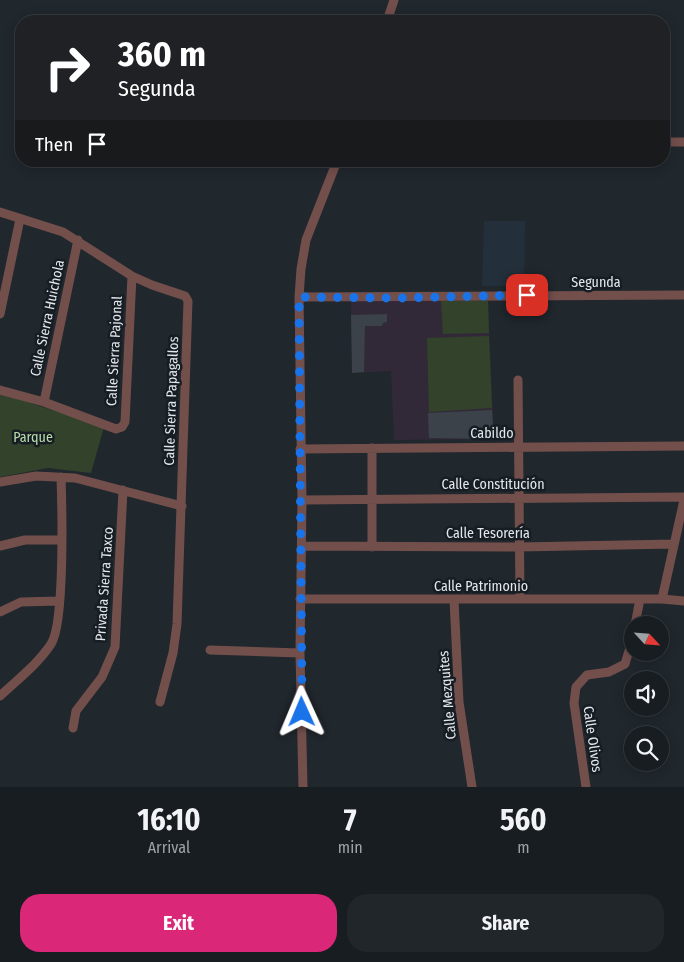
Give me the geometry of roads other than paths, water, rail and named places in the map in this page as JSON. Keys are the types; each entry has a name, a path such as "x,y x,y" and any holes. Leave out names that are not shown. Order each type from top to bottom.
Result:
{"street":[{"path":"389,15 394,0"},
{"path":"670,142 684,142"},
{"path":"303,787 300,653 302,500 299,297 306,240 335,167"},
{"path":"0,212 62,232 78,240 132,276"},
{"path":"0,314 20,219"},
{"name":"Calle Sierra Huichola","path":"44,402 78,240"},
{"name":"Calle Sierra Papagallos","path":"132,276 187,298 182,506 175,637 160,702"},
{"name":"Calle Sierra Pajonal","path":"44,402 116,429 122,428 125,422 132,276"},
{"name":"Segunda","path":"299,297 684,295"},
{"path":"518,380 520,599"},
{"path":"0,390 44,402"},
{"name":"Cabildo","path":"300,449 684,446"},
{"path":"372,448 372,547"},
{"path":"0,482 36,476 61,477 123,490 182,506"},
{"path":"0,696 52,644 58,621 62,540 61,477"},
{"name":"Privada Sierra Taxco","path":"73,728 76,711 102,677 114,647 123,490"},
{"name":"Calle Constitución","path":"302,500 372,498 684,498"},
{"path":"662,599 684,498"},
{"path":"0,546 24,540 62,540"},
{"name":"Calle Tesorería","path":"302,546 519,547 674,544"},
{"name":"Calle Patrimonio","path":"300,600 662,599 684,601"},
{"path":"0,612 21,602 59,600"},
{"name":"Calle Mezquites","path":"454,600 458,702 472,787"},
{"path":"637,616 640,600"},
{"path":"210,650 300,653"},
{"name":"Calle Olivos","path":"586,787 574,703 576,687 587,675 609,672 625,664 626,661"}],"park label":[{"name":"Parque","path":"33,437"}]}
